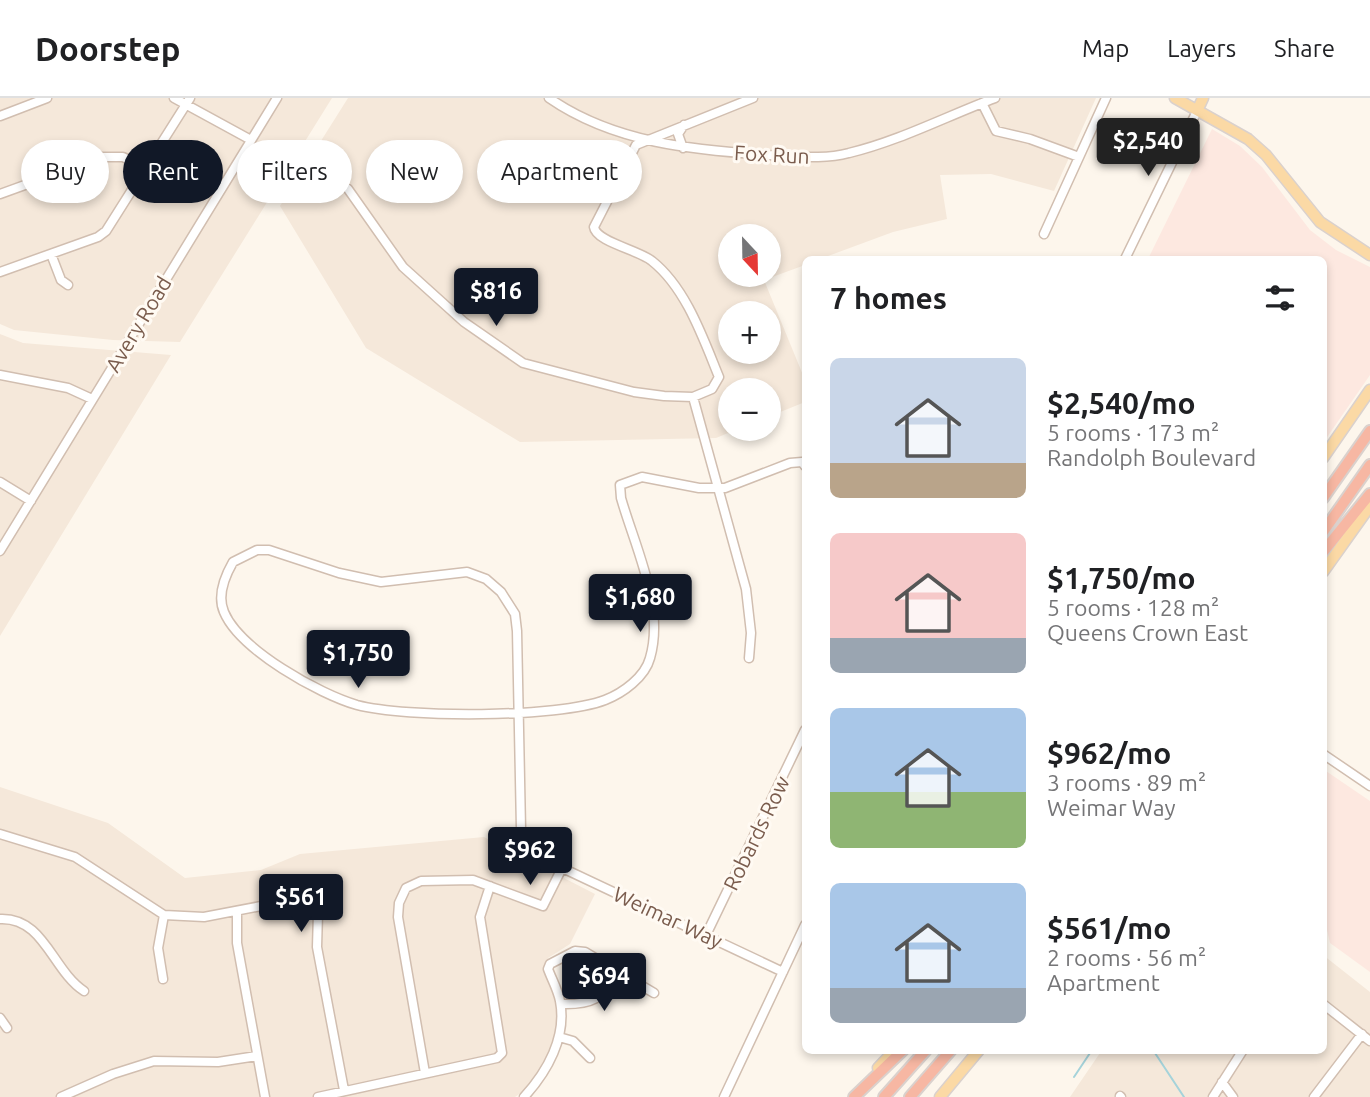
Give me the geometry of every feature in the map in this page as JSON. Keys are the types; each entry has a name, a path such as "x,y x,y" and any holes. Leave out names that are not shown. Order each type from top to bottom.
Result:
{"highway":[{"path":"1327,492 1370,431"},
{"path":"1327,526 1370,465"},
{"path":"1327,547 1370,494"},
{"path":"854,1097 899,1054"},
{"path":"884,1097 922,1054"},
{"path":"910,1097 948,1054"}],"main road":[{"path":"1175,98 1248,139 1266,155 1320,222 1370,255"},
{"path":"1198,109 1203,98"},
{"path":"1327,452 1370,390"},
{"path":"1327,566 1370,506"},
{"path":"854,1097 891,1054"},
{"path":"940,1097 976,1054"}],"street":[{"path":"0,116 47,98"},
{"path":"174,98 188,101 251,140"},
{"name":"Avery Road","path":"251,140 277,98"},
{"name":"Fox Run","path":"549,98 586,120 644,140 683,148 797,156 836,156 867,148 995,98"},
{"path":"352,195 403,267 464,321 523,363 634,392 693,397 712,388 719,377 690,312 674,284 652,260 601,238 594,231 633,150 644,140 753,98"},
{"path":"1044,234 1106,98"},
{"path":"164,140 188,101"},
{"path":"982,103 996,131 1030,139 1079,156"},
{"path":"1126,256 1198,109"},
{"path":"683,148 678,134 684,125"},
{"path":"0,194 103,157 123,157"},
{"name":"Avery Road","path":"0,551 237,163"},
{"path":"0,272 98,237 124,203"},
{"path":"51,254 61,280 68,285"},
{"path":"0,375 68,388 92,399"},
{"path":"693,397 746,589 751,633 749,658"},
{"path":"517,712 515,614 500,592 473,573 449,572 413,580 381,582 323,568 279,552 257,550 233,562 224,579 223,611 250,645 293,675 353,704 424,714 517,712 604,700 636,680 650,659 655,631 653,607 621,498 620,485 642,477 717,489 789,463 802,464"},
{"path":"0,482 31,501"},
{"name":"Weimar Way","path":"517,712 523,842 531,852 783,972"},
{"name":"Robards Row","path":"706,935 802,736"},
{"path":"1327,757 1370,786"},
{"path":"0,834 75,857 164,915 204,917 292,900 313,902 317,913 317,947 344,1090"},
{"path":"425,1073 401,942 398,917 401,895 413,883 421,881 473,880 543,906 562,868"},
{"path":"318,1097 497,1058 502,1053 481,917 489,886"},
{"path":"237,911 237,943 265,1097"},
{"path":"163,979 158,948 164,915"},
{"path":"0,919 13,919 26,924 40,937 74,984 84,991"},
{"path":"724,1097 802,931"},
{"path":"524,1097 544,1075 559,1037 561,1004 548,969 550,964 575,951 585,952 654,993"},
{"path":"561,1004 594,1001 610,989 618,972"},
{"path":"1327,1007 1370,1041"},
{"path":"0,1018 7,1028"},
{"path":"1314,1097 1362,1034"},
{"path":"559,1037 573,1041 590,1058"},
{"path":"1213,1097 1240,1054"},
{"path":"61,1097 113,1074 154,1061 218,1062 257,1056"},
{"path":"1222,1082 1233,1097"}],"shaded area":[{"path":"0,98 332,98 306,140 237,140 237,203 267,203 180,342 113,340 14,330 0,324"},
{"path":"348,98 1096,98 1054,191 991,174 940,175 947,219 893,232 828,256 802,256 802,266 781,274 781,224 718,224 718,287 767,287 773,301 718,301 718,364 781,364 781,321 802,373 802,403 781,412 781,378 718,378 716,438 520,442 366,348 280,206 282,203 352,203 352,140 322,140"},
{"path":"1212,129 1240,146 1262,167 1310,230 1336,250 1370,267 1370,375 1327,437 1327,256 1149,256"},
{"path":"0,334 23,343 171,355 0,636"},
{"path":"1327,772 1370,801 1370,972 1330,943 1327,930"},
{"path":"0,787 108,823 185,878 261,870 300,854 484,837 595,894 570,944 548,958 545,968 557,1000 557,1025 551,1051 532,1085 515,1097 0,1097"},
{"path":"1327,958 1370,992 1370,1097 1070,1097 1099,1054 1327,1054"}],"waterway":[{"path":"1074,1077 1089,1054"},
{"path":"1156,1054 1184,1097"}]}
